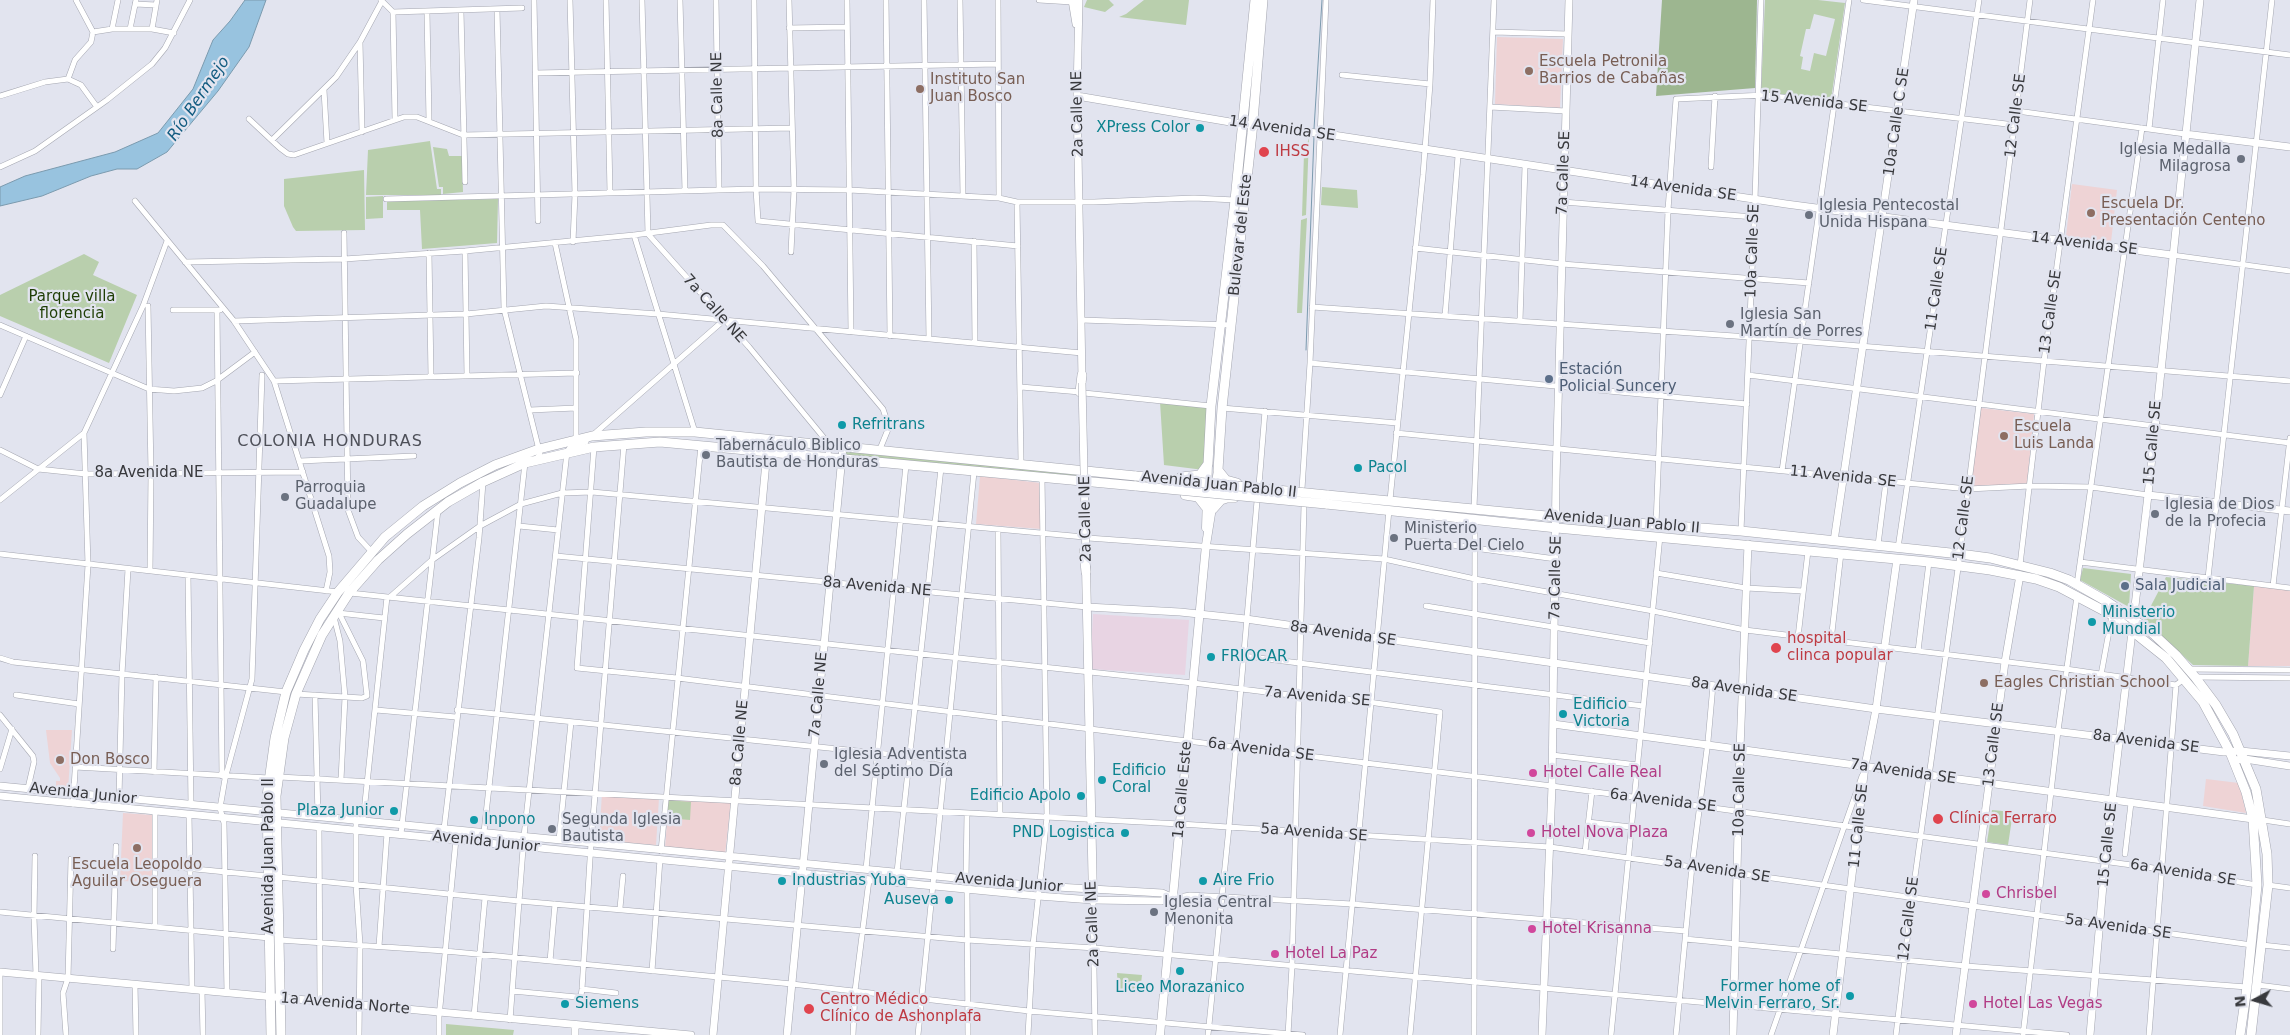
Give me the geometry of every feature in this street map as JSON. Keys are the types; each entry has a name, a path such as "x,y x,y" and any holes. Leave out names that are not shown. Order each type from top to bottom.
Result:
{"highway":[{"name":"Bulevar del Este","path":"1208,464 1220,325 1235,200 1254,0"},
{"name":"Bulevar del Este","path":"1218,470 1222,408 1253,125 1263,0"},
{"path":"1082,386 1085,459 1088,467 1100,473"},
{"name":"Avenida Juan Pablo II","path":"271,1035 267,876 271,812 268,778 286,692 320,619 338,592 371,551 423,506 460,482 495,465 539,449 576,439 646,432 695,432 880,449 1347,501 1389,510 1557,528 1929,562 2020,575 2078,595 2133,630 2166,658 2184,679 2203,702 2232,756 2246,792 2253,819 2257,885 2252,944 2240,1035"},
{"name":"Avenida Juan Pablo II","path":"271,812 284,738 296,694 322,635 349,593 378,560 438,509 482,482 527,463 594,447 624,443 660,442 1099,483 1327,499"},
{"path":"1064,469 1080,465 1085,459"},
{"path":"1111,474 1125,472 1192,478 1200,475 1208,464"},
{"path":"1111,484 1124,489 1198,496 1209,508 1227,498 1334,508 1347,501 1334,492 1229,482 1218,470"},
{"path":"1174,476 1179,480 1180,486 1175,494"},
{"path":"1071,480 1081,485 1085,493 1088,565 1086,572"},
{"path":"1085,493 1089,487 1099,483"},
{"path":"1253,500 1246,489 1254,484"},
{"name":"Avenida Juan Pablo II","path":"1347,501 1390,500 1556,517 1742,531 1960,554 2020,565 2050,573 2077,584 2134,619 2163,642 2189,669 2216,705 2243,755 2258,797 2263,820 2268,885 2251,1035"},
{"path":"1455,517 1459,514 1473,513 1474,508"},
{"path":"296,694 292,689 298,673 299,661"},
{"name":"Avenida Juan Pablo II","path":"271,823 278,877 282,1035"}],"main road":[{"name":"1a Calle Este","path":"1160,1035 1206,545 1209,508 1208,464"},
{"name":"1a Calle Este","path":"1209,508 1218,470"},
{"name":"2a Calle NE","path":"1086,560 1093,900"}],"street":[{"path":"68,78 75,60 91,42 93,32 76,0"},
{"path":"112,29 118,0"},
{"path":"0,167 35,150 152,64 174,33 190,0"},
{"path":"534,0 538,221"},
{"path":"570,0 575,194 573,242"},
{"path":"606,0 610,193"},
{"path":"642,0 648,234"},
{"path":"680,0 685,190"},
{"name":"8a Calle NE","path":"716,0 720,190"},
{"path":"754,0 758,221 889,232 1018,246"},
{"path":"789,0 794,190 794,225 791,252"},
{"path":"847,0 851,332"},
{"path":"886,0 890,336"},
{"path":"924,0 929,339"},
{"path":"960,0 963,196"},
{"path":"998,0 999,198"},
{"path":"1040,0 1075,1"},
{"path":"1302,489 1310,363 1326,0"},
{"path":"1390,500 1425,150 1434,0"},
{"path":"1474,508 1494,0"},
{"name":"7a Calle SE","path":"1542,1035 1552,786 1558,386 1569,0"},
{"name":"10a Calle SE","path":"1742,531 1761,0"},
{"path":"1782,471 1849,0"},
{"path":"1863,0 1914,4 2027,21 2290,55"},
{"name":"11 Calle SE","path":"1898,548 1979,0"},
{"name":"12 Calle SE","path":"1896,1035 1920,836 1960,554 2030,0"},
{"name":"13 Calle SE","path":"2020,565 2044,361 2092,0"},
{"path":"2149,129 2163,0"},
{"name":"15 Calle SE","path":"2090,1035 2105,862 2140,570 2200,0"},
{"path":"2208,578 2272,0"},
{"path":"272,140 336,77 360,42 381,1 393,12 522,8"},
{"name":"2a Calle NE","path":"1075,1 1078,34 1077,96 1086,560"},
{"path":"130,29 136,2 156,3 152,29"},
{"name":"10a Calle C SE","path":"1834,541 1914,4"},
{"path":"484,832 521,504 527,463 539,456 530,410 504,309 501,248 497,9"},
{"path":"461,11 465,182"},
{"path":"393,12 395,119"},
{"path":"427,12 429,121"},
{"path":"789,28 847,27"},
{"path":"93,32 112,29 152,29 174,33"},
{"path":"1493,32 1568,34"},
{"path":"360,42 362,132"},
{"path":"535,73 998,64"},
{"path":"1342,75 1430,84"},
{"path":"0,96 45,82 68,78 81,85 96,107"},
{"path":"324,90 327,142"},
{"name":"15 Avenida SE","path":"1669,187 1674,101 1679,98 1759,94 2015,126"},
{"name":"14 Avenida SE","path":"1077,96 1242,124 1320,134 1755,200 2290,271"},
{"path":"1711,167 1715,96"},
{"path":"1490,107 1566,110"},
{"path":"2017,111 2290,147"},
{"path":"249,119 288,154 294,155 395,119 416,117 463,135 791,128"},
{"path":"2077,584 2142,128"},
{"path":"1445,316 1458,156"},
{"path":"1520,321 1525,166"},
{"path":"1656,525 1669,187"},
{"path":"386,199 756,189 849,190 999,198 1017,202 1194,198 1235,200"},
{"path":"135,201 225,309 274,381 329,556 330,572 326,591"},
{"path":"1017,202 1021,464"},
{"path":"1563,202 1754,217"},
{"path":"185,262 344,258 465,251 555,244 723,225 763,266 883,409 889,427 880,449"},
{"path":"344,233 348,510 350,521 358,537 371,551"},
{"name":"7a Calle NE","path":"648,234 829,444"},
{"path":"634,235 695,432"},
{"path":"0,500 84,433 143,306 167,241"},
{"path":"974,241 975,343"},
{"path":"555,244 576,339 576,439"},
{"path":"1415,248 1562,264 1809,283"},
{"path":"465,251 468,376"},
{"path":"429,253 431,377"},
{"path":"148,306 151,473 150,571"},
{"path":"234,321 466,314 546,306 658,314 1082,353"},
{"path":"1312,307 1749,337 2290,380"},
{"path":"173,310 225,309"},
{"path":"217,310 216,380 224,776 220,808 223,818 227,993"},
{"path":"510,1020 524,836 567,452 571,446 586,442 724,320"},
{"path":"1081,320 1231,325"},
{"path":"0,325 148,389 195,389 209,385 255,352"},
{"path":"0,395 26,336"},
{"path":"1310,363 1747,404"},
{"path":"274,381 577,373"},
{"path":"224,776 250,687 262,375"},
{"path":"1748,376 1795,380 2290,443"},
{"path":"1020,387 1082,386 1212,406"},
{"path":"530,410 576,408"},
{"path":"1222,408 1397,422"},
{"path":"1254,484 1265,411"},
{"path":"73,804 88,565 84,433"},
{"name":"11 Avenida SE","path":"1396,433 1968,489 2030,486 2091,487 2290,511"},
{"path":"2273,586 2290,438"},
{"path":"512,991 581,996 590,853 624,443"},
{"path":"828,457 829,444"},
{"path":"661,851 671,732 701,445"},
{"name":"7a Calle NE","path":"787,1035 843,446"},
{"path":"583,618 594,447"},
{"name":"8a Avenida NE","path":"0,450 38,469 86,474 303,472"},
{"name":"8a Calle NE","path":"713,1035 767,451"},
{"path":"300,461 414,456"},
{"path":"866,869 906,465"},
{"path":"897,872 941,468"},
{"path":"918,1035 974,472"},
{"path":"1028,1035 1033,945 1047,817 1042,478"},
{"path":"1878,546 1886,481"},
{"path":"444,829 480,526 482,482"},
{"path":"359,1035 360,945 356,884 356,829 360,820 368,782 384,618 388,597 432,560 480,526 521,504 562,493 592,492 969,528 1384,559 1475,579 1556,592 1745,630 2176,685 2184,679"},
{"path":"1208,1035 1229,827 1253,548 1253,500"},
{"path":"1288,1034 1294,902 1294,831 1304,505"},
{"path":"401,834 438,509"},
{"path":"1340,1035 1389,510"},
{"path":"1474,1035 1475,519"},
{"path":"519,526 558,530"},
{"path":"998,530 1000,814"},
{"path":"1611,1035 1660,536"},
{"path":"1422,541 1475,550 1556,559"},
{"name":"10a Calle SE","path":"1733,1035 1739,874 1740,749 1748,544"},
{"path":"1798,637 1808,550"},
{"path":"1831,641 1841,553"},
{"path":"0,554 338,592"},
{"name":"8a Avenida NE","path":"556,556 1087,607 1199,614"},
{"name":"11 Calle SE","path":"1833,1035 1852,890 1865,766 1876,708 1897,559"},
{"path":"1918,651 1929,562"},
{"path":"2080,562 2290,588"},
{"path":"119,798 122,674 128,569"},
{"path":"1656,573 1746,588 1804,592"},
{"path":"188,575 190,805"},
{"name":"13 Calle SE","path":"1956,1035 2005,662 2020,575"},
{"name":"7a Avenida SE","path":"349,593 1193,683 1241,690 1340,698 1440,712 1435,771"},
{"path":"2024,1033 2058,731 2078,595"},
{"path":"1426,606 1650,643"},
{"path":"336,614 384,618"},
{"path":"336,614 345,697 341,780"},
{"path":"296,694 366,698 363,661 336,614"},
{"name":"8a Avenida SE","path":"1199,614 1246,619 1475,653 1554,662 1646,677 2120,739 2232,756 2290,756"},
{"path":"2100,675 2112,615"},
{"name":"6a Avenida SE","path":"583,618 577,668 677,678 1592,791 1858,827 1981,846 2161,869 2257,885"},
{"path":"1243,656 1644,706"},
{"path":"0,658 13,662 286,692"},
{"path":"2189,669 2290,670"},
{"path":"154,772 156,677"},
{"path":"2195,677 2290,678"},
{"path":"1676,1035 1692,866 1713,685"},
{"path":"2149,1035 2176,685"},
{"path":"16,695 79,704"},
{"path":"315,695 318,817"},
{"path":"376,710 456,717"},
{"path":"457,710 946,760"},
{"path":"0,714 33,756 34,762 28,788"},
{"path":"559,840 571,722"},
{"name":"7a Avenida SE","path":"1553,724 1640,738 1740,749 2113,800 2166,809 2253,819"},
{"path":"0,769 12,729"},
{"path":"1552,755 1638,765"},
{"name":"8a Avenida SE","path":"2243,755 2290,766"},
{"path":"1772,1035 1865,766"},
{"path":"75,767 268,778"},
{"path":"1410,1035 1435,771"},
{"name":"5a Avenida SE","path":"278,777 1180,824 1550,848 1628,857 2156,933 2252,944"},
{"name":"Avenida Junior","path":"0,786 1039,886 1162,893 1172,898"},
{"path":"1585,852 1592,791"},
{"name":"Avenida Junior","path":"0,796 1038,896 1093,900 1161,901 1172,898"},
{"path":"2125,854 2131,803"},
{"path":"155,812 155,927"},
{"path":"966,879 967,813"},
{"path":"190,815 192,990"},
{"path":"2263,820 2290,824"},
{"path":"1588,822 1631,827"},
{"path":"320,826 320,1001"},
{"path":"379,946 388,832"},
{"path":"439,1035 439,1012 456,839"},
{"path":"113,949 116,846"},
{"path":"35,856 34,917 38,1035"},
{"path":"66,1035 63,992 68,978 71,859"},
{"path":"652,970 660,859"},
{"path":"154,864 267,876"},
{"path":"620,908 623,876"},
{"path":"278,877 485,898 587,905 928,937 1095,948 2024,1033 2067,1035"},
{"path":"852,1035 855,991 869,880"},
{"path":"2268,885 2290,888"},
{"path":"967,889 968,1035"},
{"path":"1172,898 1190,895 1222,896 1294,902 1352,904 1686,931"},
{"path":"474,1016 485,898"},
{"name":"2a Calle NE","path":"1093,900 1095,1035"},
{"path":"550,961 555,904"},
{"path":"0,912 34,917 269,938"},
{"path":"1685,939 1966,966 2247,987"},
{"path":"279,940 515,957 921,997 1029,1011 1303,1035"},
{"path":"2262,945 2290,948"},
{"name":"1a Avenida Norte","path":"0,972 691,1035"},
{"path":"0,976 0,1035"},
{"path":"135,984 136,1035"},
{"path":"2258,985 2290,989"},
{"path":"582,990 616,993"},
{"path":"202,991 203,1035"},
{"path":"575,1025 575,1035"}],"shaded area":[{"name":"Escuela Petronila Barrios de Cabañas","path":"1497,37 1563,39 1560,108 1495,104"},
{"name":"Escuela Dr. Presentación Centeno","path":"2072,184 2117,190 2111,242 2066,236"},
{"name":"Escuela Luis Landa","path":"1981,408 2034,414 2027,484 1970,486"},
{"path":"980,476 1041,483 1041,529 976,524"},
{"path":"2254,586 2290,590 2290,666 2248,666"},
{"path":"1093,614 1189,620 1185,675 1090,669"},
{"name":"Don Bosco","path":"46,730 72,730 68,790 56,786 56,781 60,781 60,778 50,763"},
{"path":"2206,779 2239,783 2246,813 2203,806"},
{"path":"602,793 659,798 656,845 599,841"},
{"path":"669,795 731,801 725,855 665,848"},
{"name":"Escuela Leopoldo Aguilar Oseguera","path":"123,813 153,815 153,882 120,881"}],"green space":[{"path":"1087,0 1109,0 1114,5 1105,12 1084,7"},
{"path":"1144,0 1189,0 1186,25 1119,17"},
{"path":"1662,0 1757,0 1755,88 1656,96"},
{"path":"1765,0 1818,0 1845,3 1831,100 1761,92","holes":["1814,14 1835,19 1826,56 1814,53 1810,71 1801,69 1803,57 1800,56 1806,29 1810,29"]},
{"path":"1309,138 1306,215 1302,216 1304,153"},
{"path":"430,141 437,189 441,189 441,195 366,195 368,150"},
{"path":"433,147 447,149 449,156 462,156 463,192 443,194 443,187 439,187"},
{"path":"364,170 365,230 296,231 284,206 284,179"},
{"path":"1322,187 1357,190 1358,208 1321,205"},
{"path":"383,196 383,218 366,219 366,197"},
{"path":"498,199 497,243 422,249 420,210 387,210 387,201"},
{"path":"1307,218 1302,313 1297,313 1301,220"},
{"name":"Parque villa florencia","path":"84,254 99,262 93,275 137,295 109,363 0,316 0,295"},
{"path":"1160,402 1209,407 1204,470 1164,465"},
{"path":"843,446 1082,471 1082,481 842,458"},
{"path":"2083,568 2131,574 2129,607 2080,580"},
{"path":"2166,577 2254,586 2248,666 2193,665 2144,619"},
{"path":"668,800 691,802 690,820 667,818"},
{"path":"1992,810 2013,812 2008,845 1987,842"},
{"path":"1117,973 1142,975 1140,992 1118,990"},
{"path":"446,1024 514,1030 513,1035 446,1035"}],"water":[{"name":"Río Bermejo","path":"245,0 266,0 249,47 218,91 167,152 137,169 117,169 91,176 42,196 0,206 0,187 25,176 115,152 158,133 193,89 213,40"}],"waterway":[{"path":"1314,129 1322,0"},
{"path":"1306,350 1314,136"}],"place":[{"name":"Escuela Petronila Barrios de Cabañas","path":"1529,71"},
{"name":"Instituto San Juan Bosco","path":"920,89"},
{"name":"XPress Color","path":"1200,128"},
{"name":"IHSS","path":"1264,152"},
{"name":"Iglesia Medalla Milagrosa","path":"2241,159"},
{"name":"Escuela Dr. Presentación Centeno","path":"2091,213"},
{"name":"Iglesia Pentecostal Unida Hispana","path":"1809,215"},
{"name":"Iglesia San Martín de Porres","path":"1730,324"},
{"name":"Estación Policial Suncery","path":"1549,379"},
{"name":"Refritrans","path":"842,425"},
{"name":"Escuela Luis Landa","path":"2004,436"},
{"name":"Tabernáculo Biblico Bautista de Honduras","path":"706,455"},
{"name":"Pacol","path":"1358,468"},
{"name":"Parroquia Guadalupe","path":"285,497"},
{"name":"Iglesia de Dios de la Profecia","path":"2155,514"},
{"name":"Ministerio Puerta Del Cielo","path":"1394,538"},
{"name":"Sala Judicial","path":"2125,586"},
{"name":"Ministerio Mundial","path":"2092,622"},
{"name":"hospital clinca popular","path":"1776,648"},
{"name":"FRIOCAR","path":"1211,657"},
{"name":"Eagles Christian School","path":"1984,683"},
{"name":"Edificio Victoria","path":"1563,714"},
{"name":"Don Bosco","path":"60,760"},
{"name":"Iglesia Adventista del Séptimo Día","path":"824,764"},
{"name":"Hotel Calle Real","path":"1533,773"},
{"name":"Edificio Coral","path":"1102,780"},
{"name":"Edificio Apolo","path":"1081,796"},
{"name":"Plaza Junior","path":"394,811"},
{"name":"Clínica Ferraro","path":"1938,819"},
{"name":"Inpono","path":"474,820"},
{"name":"Segunda Iglesia Bautista","path":"552,829"},
{"name":"PND Logistica","path":"1125,833"},
{"name":"Hotel Nova Plaza","path":"1531,833"},
{"name":"Escuela Leopoldo Aguilar Oseguera","path":"137,848"},
{"name":"Industrias Yuba","path":"782,881"},
{"name":"Aire Frio","path":"1203,881"},
{"name":"Chrisbel","path":"1986,894"},
{"name":"Auseva","path":"949,900"},
{"name":"Iglesia Central Menonita","path":"1154,912"},
{"name":"Hotel Krisanna","path":"1532,929"},
{"name":"Hotel La Paz","path":"1275,954"},
{"name":"Liceo Morazanico","path":"1180,971"},
{"name":"Former home of Melvin Ferraro, Sr.","path":"1850,996"},
{"name":"Siemens","path":"565,1004"},
{"name":"Hotel Las Vegas","path":"1973,1004"},
{"name":"Centro Médico Clínico de Ashonplafa","path":"809,1009"}],"district":[{"name":"COLONIA HONDURAS","path":"330,442"}]}
